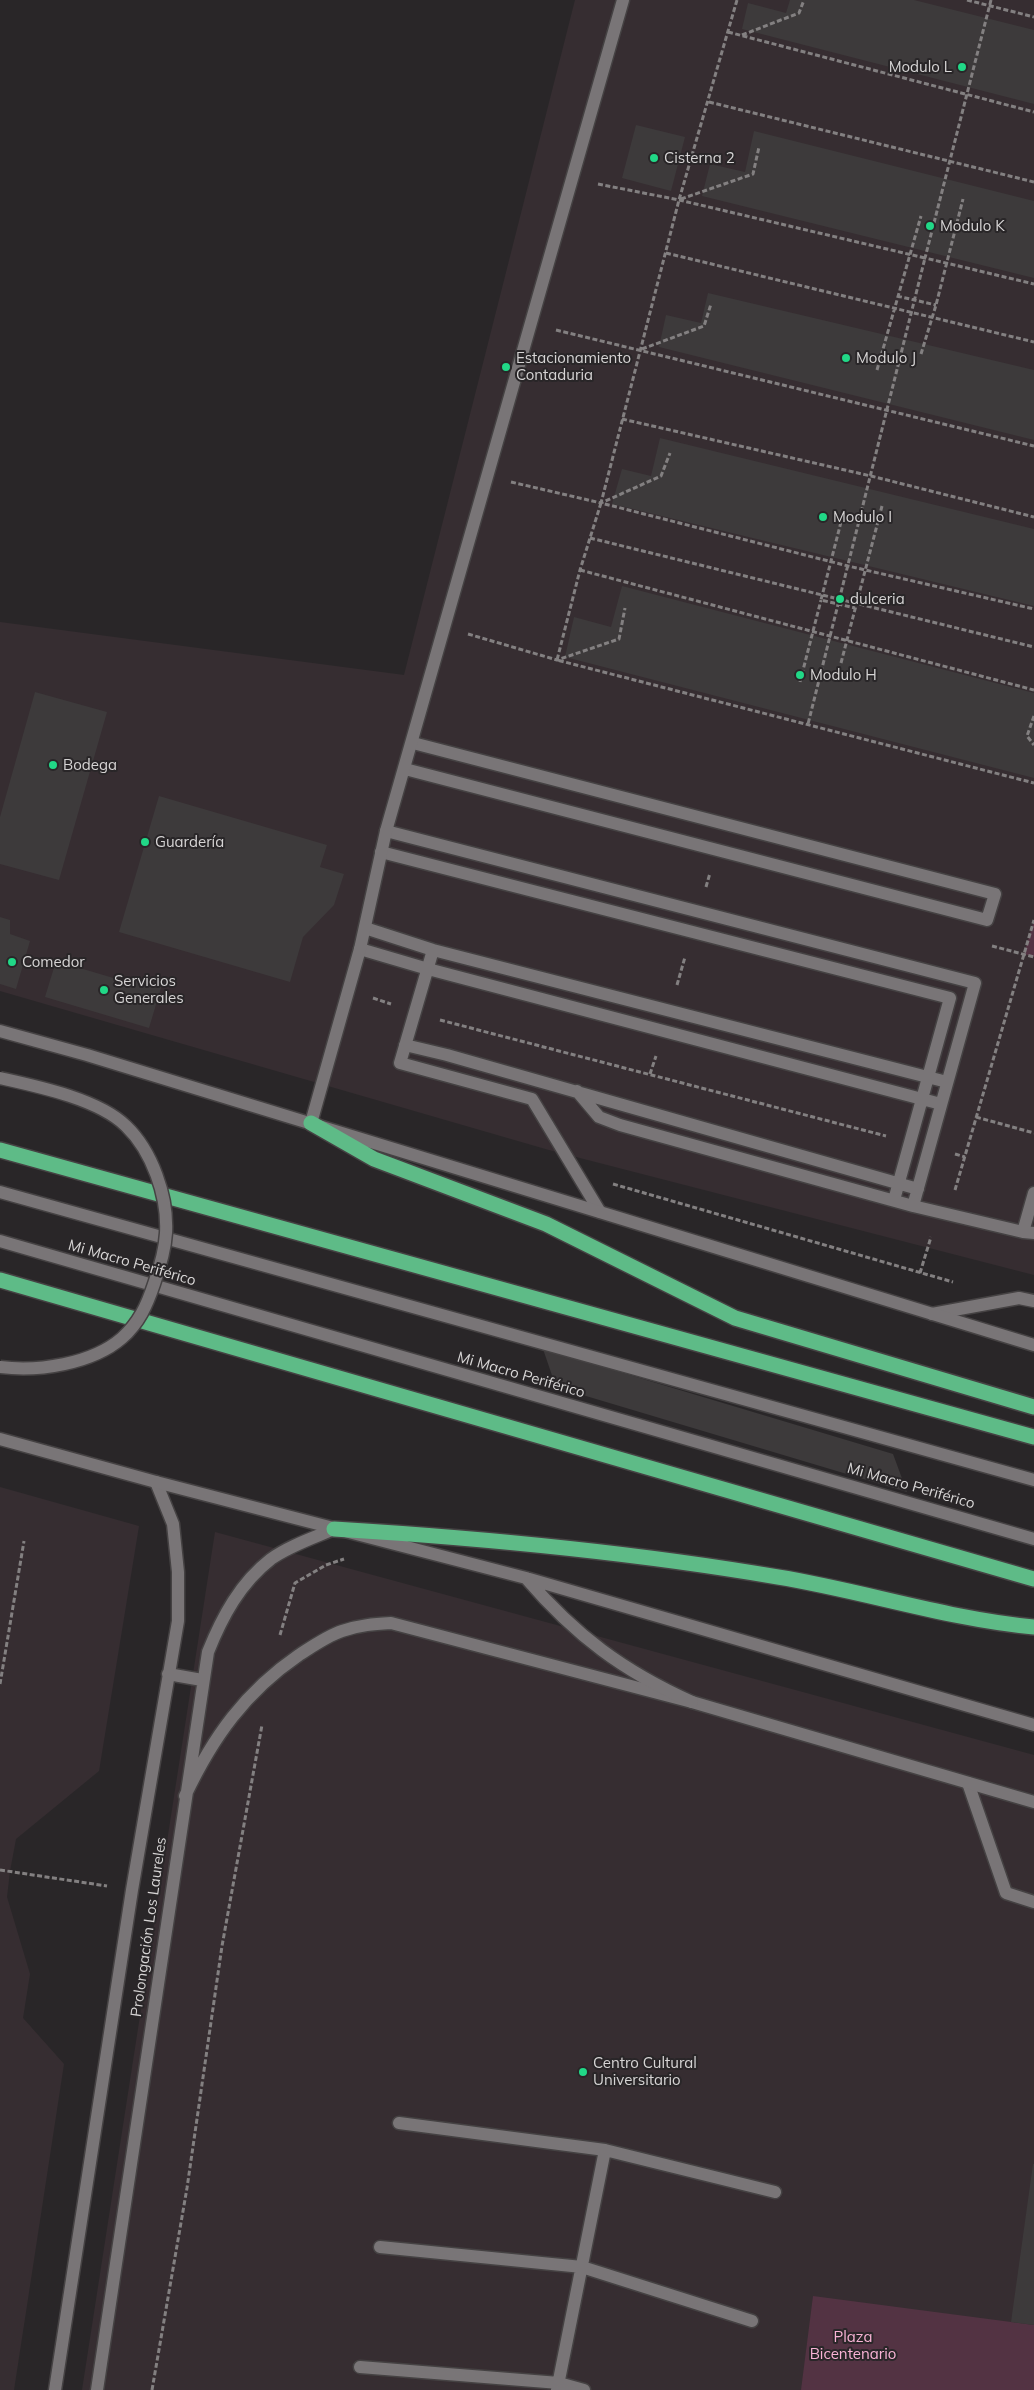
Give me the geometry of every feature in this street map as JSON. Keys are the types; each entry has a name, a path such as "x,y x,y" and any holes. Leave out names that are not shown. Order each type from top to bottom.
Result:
{"highway":[{"path":"311,1123 374,1159 546,1224 735,1318 1034,1407"},
{"path":"0,1150 1034,1437"},
{"path":"0,1280 1034,1579"},
{"path":"334,1529 556,1546 682,1562 780,1577 996,1623 1034,1627"}],"street":[{"path":"311,1123 360,949 386,831 413,743 623,0"},
{"path":"405,769 987,920 995,894 413,743"},
{"path":"386,831 975,983 913,1206"},
{"path":"382,852 950,998 894,1200"},
{"path":"365,928 433,950 947,1082"},
{"path":"360,949 428,969 941,1104"},
{"path":"433,950 400,1063 532,1099 600,1212"},
{"path":"0,1032 87,1054 1034,1345"},
{"path":"405,1045 447,1054 918,1189"},
{"path":"0,1078 63,1095 109,1113 125,1125 139,1140 151,1163 165,1209 166,1232 161,1264 144,1311 121,1339 94,1354 64,1364 39,1368 0,1367"},
{"path":"576,1092 599,1117 620,1125 913,1206 1029,1233 1034,1193"},
{"path":"0,1192 1034,1480"},
{"name":"Mi Macro Periférico","path":"0,1241 1034,1539"},
{"path":"932,1314 1018,1298 1034,1301"},
{"path":"0,1438 156,1482 526,1578 1034,1725"},
{"name":"Prolongación Los Laureles","path":"55,2390 132,1890 178,1621 178,1572 173,1524 156,1482"},
{"name":"Prolongación Los Laureles","path":"97,2390 202,1680 208,1652 219,1625 234,1600 252,1576 272,1559 334,1529"},
{"path":"526,1578 549,1605 601,1651 660,1688 692,1702"},
{"path":"185,1796 217,1736 238,1709 271,1677 313,1646 342,1631 366,1625 392,1623 692,1702 1034,1802"},
{"path":"168,1674 202,1680"},
{"path":"968,1783 1006,1893 1034,1902"},
{"path":"398,2123 605,2150 775,2192"},
{"path":"558,2386 605,2150"},
{"path":"380,2247 582,2267 752,2321"},
{"path":"360,2367 584,2390"}],"path":[{"path":"557,660 580,570 601,503 679,200 737,0"},
{"path":"741,35 799,13 804,0"},
{"path":"966,0 1034,17"},
{"path":"808,724 991,0"},
{"path":"728,32 1034,112"},
{"path":"708,102 1034,182"},
{"path":"679,200 753,174 759,147"},
{"path":"592,183 679,200 1034,284"},
{"path":"921,354 936,305 962,199"},
{"path":"877,370 896,296 921,216"},
{"path":"666,253 1034,342"},
{"path":"896,296 936,305"},
{"path":"641,350 704,326 711,304"},
{"path":"550,329 888,409 1034,446"},
{"path":"622,419 871,476 1034,517"},
{"path":"601,503 661,476 670,453"},
{"path":"510,482 601,503 830,562 1034,609"},
{"path":"841,663 882,506"},
{"path":"800,682 841,522"},
{"path":"590,538 840,599 856,606"},
{"path":"580,570 846,642 1034,690"},
{"path":"820,600 839,605 856,606 1034,647"},
{"path":"557,660 619,639 625,608"},
{"path":"467,634 557,660 1034,783"},
{"path":"1034,716 1027,736 1034,745"},
{"path":"698,912 710,873"},
{"path":"920,1272 932,1232 947,1214 966,1157 1034,920"},
{"path":"669,1011 693,932"},
{"path":"368,998 416,1013 910,1142"},
{"path":"650,1074 663,1031"},
{"path":"976,1117 1034,1133"},
{"path":"929,1147 966,1157"},
{"path":"576,1173 954,1283"},
{"path":"0,1684 24,1541"},
{"path":"271,1677 281,1630 295,1583 326,1565 349,1557"},
{"path":"152,2390 187,2188 222,1946 262,1724"},
{"path":"0,1870 132,1890"}],"shaded area":[{"path":"575,0 1034,0 1034,1275 549,1150 0,991 0,622 404,675"},
{"path":"0,1487 139,1526 99,1771 16,1839 10,1871 7,1897 30,1974 23,2018 64,2064 14,2390 0,2390"},
{"name":"Centro Cultural Universitario","path":"215,1532 1034,1755 1034,2390 82,2390"}],"green space":[{"path":"1034,920 1034,957 1024,954"},
{"name":"Plaza Bicentenario","path":"813,2296 1034,2325 1034,2390 801,2390"}],"building":[{"name":"Modulo L","path":"790,0 914,0 1034,30 1034,104 742,29 748,3 786,13"},
{"name":"Cisterna 2","path":"636,125 685,137 671,191 622,178"},
{"name":"Modulo K","path":"754,131 1034,201 1034,278 702,196 710,164 745,172"},
{"name":"Modulo J","path":"708,293 1034,370 1034,440 659,347 666,315 701,323"},
{"name":"Modulo I","path":"660,438 1034,529 1034,606 612,504 622,469 651,476"},
{"name":"Modulo H","path":"622,586 1034,693 1034,778 565,657 574,617 611,627"},
{"name":"Bodega","path":"35,692 107,712 59,880 0,864 0,817"},
{"path":"159,796 327,845 320,867 344,874 334,905 303,937 290,982 119,932"},
{"name":"Comedor","path":"0,917 10,920 10,934 30,941 16,989 0,984"},
{"name":"Servicios Generales","path":"56,961 127,982 164,978 149,1028 45,997"},
{"path":"543,1349 893,1454 907,1492 556,1387"},
{"path":"1034,2164 1034,2325 1011,2322"}],"place":[{"name":"Modulo L","path":"962,67"},
{"name":"Cisterna 2","path":"654,158"},
{"name":"Modulo K","path":"930,226"},
{"name":"Modulo J","path":"846,358"},
{"name":"Estacionamiento Contaduria","path":"506,367"},
{"name":"Modulo I","path":"823,517"},
{"name":"dulceria","path":"840,599"},
{"name":"Modulo H","path":"800,675"},
{"name":"Bodega","path":"53,765"},
{"name":"Guardería","path":"145,842"},
{"name":"Comedor","path":"12,962"},
{"name":"Servicios Generales","path":"104,990"},
{"name":"Centro Cultural Universitario","path":"583,2072"}]}
